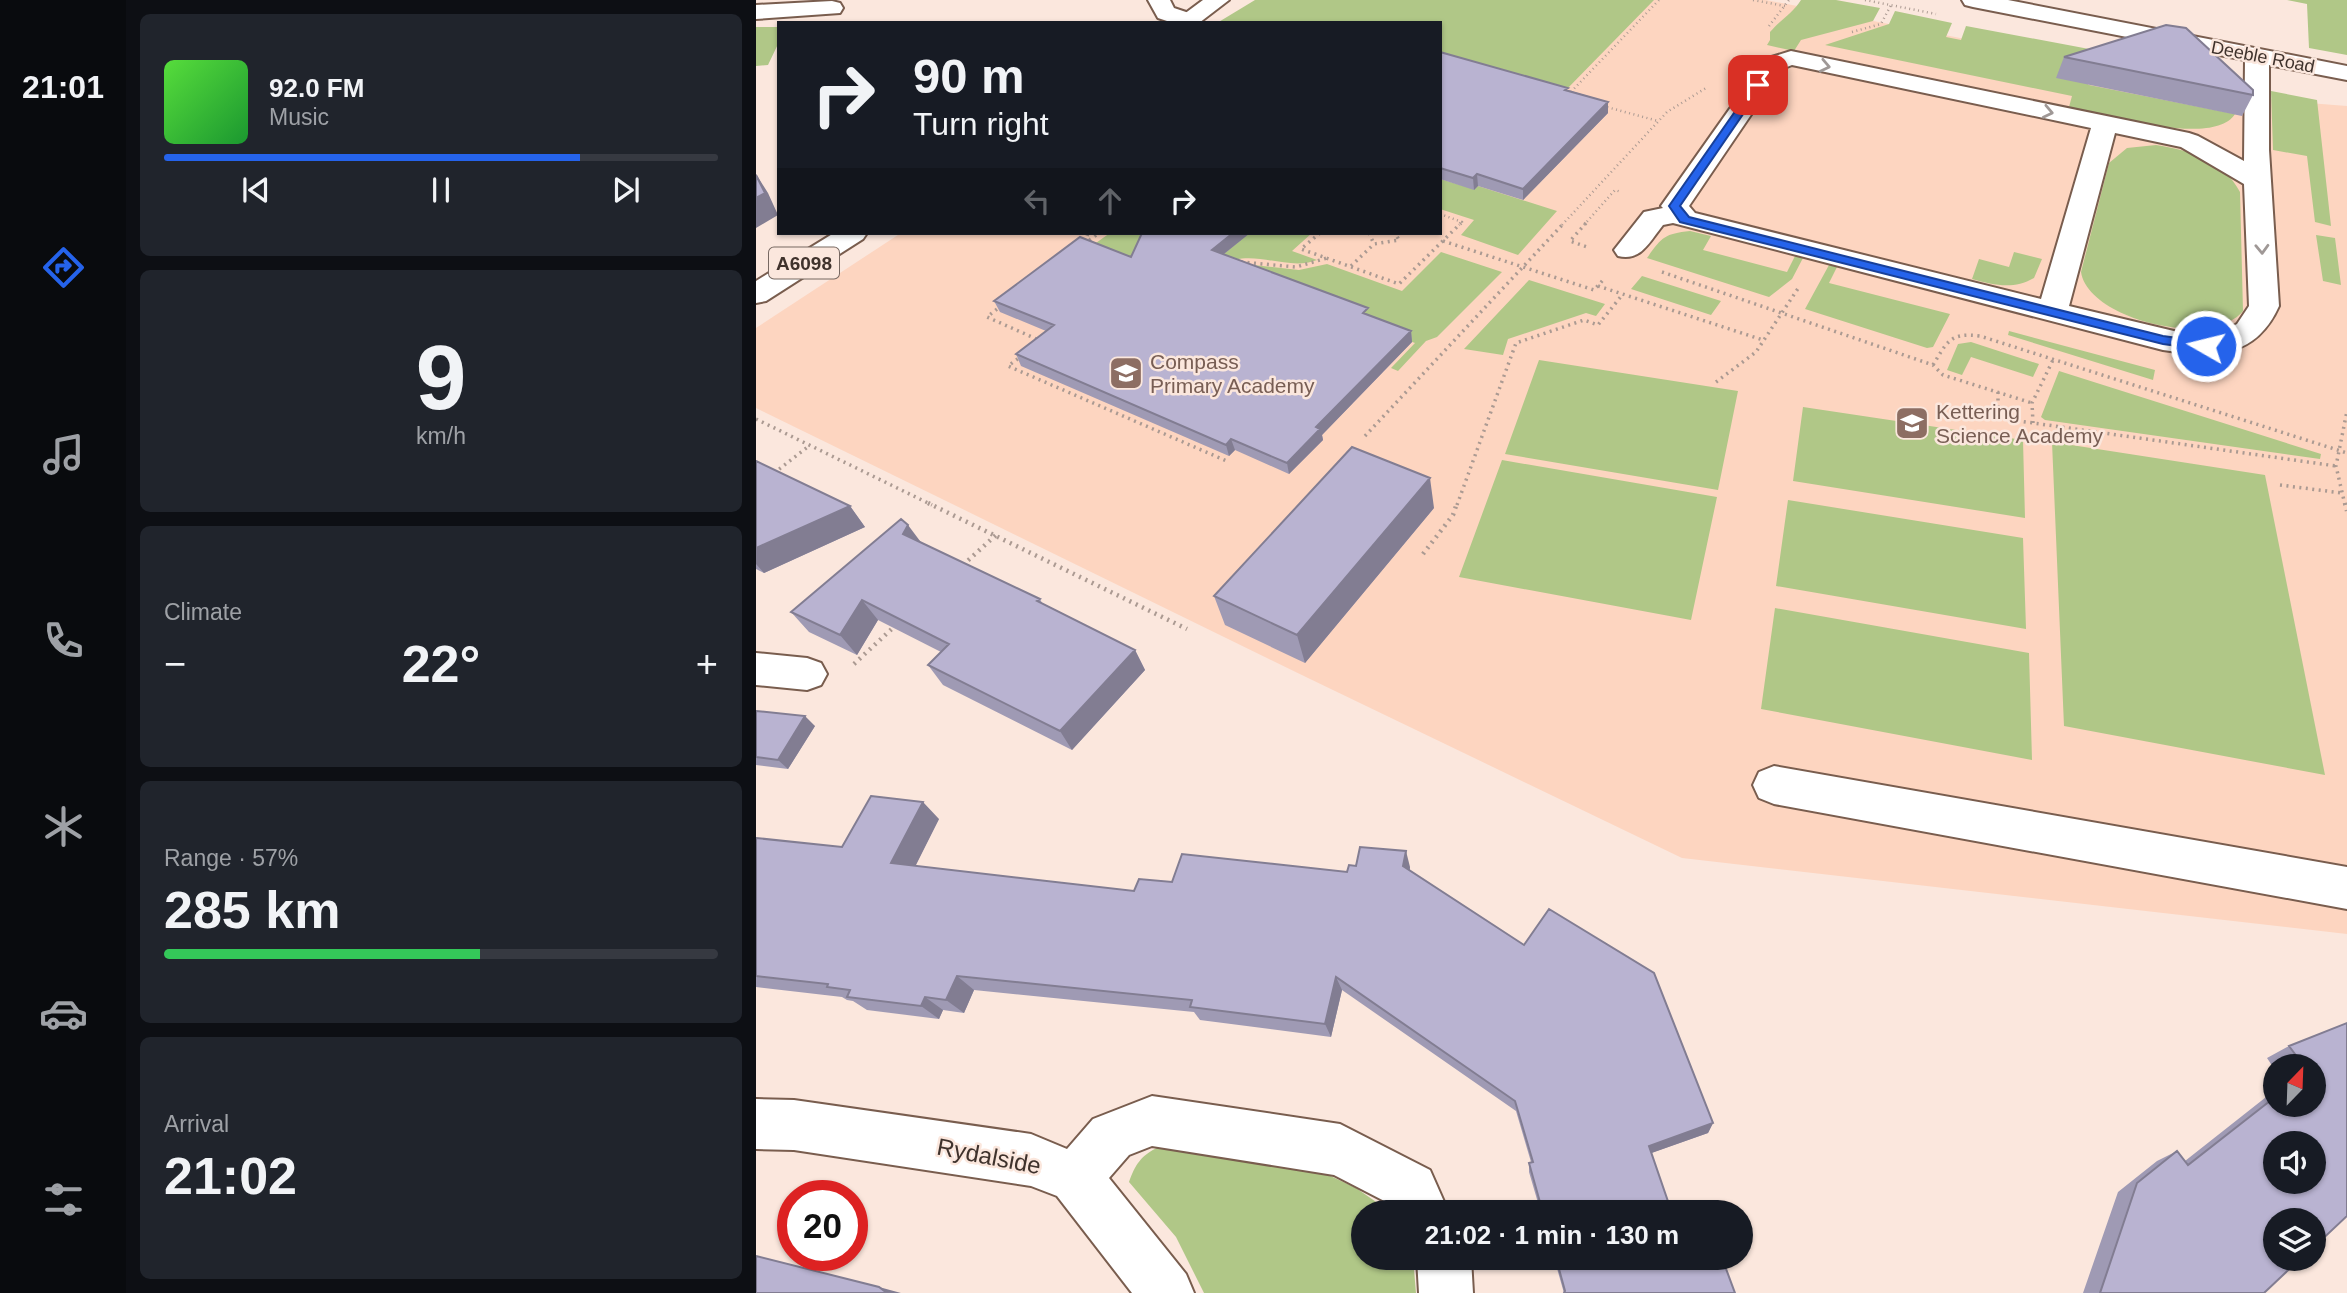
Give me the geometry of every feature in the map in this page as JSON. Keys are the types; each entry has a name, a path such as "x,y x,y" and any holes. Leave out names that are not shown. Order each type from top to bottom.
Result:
{"street":[{"path":"1159,0 1166,13 1183,21"},
{"path":"1186,21 1218,0"},
{"name":"Deeble Road","path":"1973,0 2347,73"},
{"path":"756,12 831,10"},
{"path":"2257,56 2256,124 2259,181 2264,306 2260,319 2239,339 2206,346 2163,340 1685,219 1675,206 1773,64 1791,58 2189,141 2259,181"},
{"path":"2052,312 2105,124"},
{"path":"2189,141 2256,124"},
{"path":"1625,254 1654,218 1680,213"},
{"name":"A6098","path":"756,294 850,235"},
{"path":"756,669 807,674"},
{"path":"1774,785 2347,888"},
{"path":"1075,1178 1111,1137 1152,1121 1340,1150 1412,1188 1417,1200"},
{"name":"Rydalside","path":"756,1124 794,1125 1031,1160 1075,1178 1167,1293"},
{"path":"1445,1270 1446,1293"}],"path":[{"path":"1580,99 1568,96 1659,0"},
{"path":"1753,0 1785,6"},
{"path":"1762,35 1790,0"},
{"path":"1365,436 1658,121 1667,112 1709,86"},
{"path":"1593,103 1658,121"},
{"path":"1625,194 1615,191 1570,241 1625,254 1783,312 1815,327 1933,365 1942,375 2032,403"},
{"path":"1318,235 1301,249 1399,284 1462,222 1442,215"},
{"path":"1085,243 1087,235"},
{"path":"1074,251 1096,235"},
{"path":"1370,235 1374,244"},
{"path":"1351,266 1374,244 1399,240 1396,235"},
{"path":"1443,241 1594,290 1625,254"},
{"path":"1716,382 1756,352 1819,253"},
{"path":"1232,263 1293,268 1318,264 1327,258"},
{"path":"1598,286 1763,340"},
{"path":"1423,554 1453,515 1516,343 1584,320 1598,325 1623,294"},
{"path":"1009,300 987,317 1041,341 1008,366 1228,462"},
{"path":"1933,365 1950,338 1962,333 2347,453"},
{"path":"2034,423 2032,403 2053,360"},
{"path":"1998,392 1998,418 2336,466"},
{"path":"2347,411 2336,466 2347,511"},
{"path":"756,419 1187,629"},
{"path":"2015,420 2015,428"},
{"path":"2066,427 2066,436"},
{"path":"767,479 809,446"},
{"path":"2280,485 2343,493"},
{"path":"954,573 996,535"},
{"path":"807,674 841,675 903,619"}],"shaded area":[{"name":"Kettering Science Academy","path":"1265,0 1766,0 2282,101 2347,106 2347,934 1682,858 756,408 756,328 898,235 1442,235 1442,21"}],"green space":[{"path":"1255,0 1654,0 1565,91 1442,56 1442,21 1220,21"},
{"path":"1801,0 1836,0 1880,8 1873,21 1801,40 1794,51 1767,45 1770,32"},
{"path":"2287,0 2347,0 2347,55 2309,48 2307,4"},
{"path":"1895,11 1952,23 1946,37 1961,40 1966,26 2121,55 2084,81 2089,85 2235,114 2223,124 2205,128 2156,126 2069,107 2072,96 1825,45 1889,24"},
{"path":"756,27 777,27 777,46 768,65 756,66"},
{"path":"2271,91 2317,100 2331,226 2315,222 2307,156 2273,150"},
{"path":"2156,145 2193,154 2215,165 2225,172 2240,192 2243,311 2228,322 2206,328 2153,324 2105,304 2089,289 2081,272 2109,163 2127,148"},
{"path":"1442,180 1474,189 1478,186 1557,211 1518,255 1461,235 1474,220 1442,210"},
{"path":"1690,231 1711,236 1703,250 1787,272 1795,256 1803,258 1792,279 1769,297 1647,258 1664,238"},
{"path":"1107,235 1150,235 1128,265 1093,245"},
{"path":"1196,235 1310,235 1292,251 1317,260 1294,263 1245,258 1223,265"},
{"path":"2316,235 2335,238 2341,285 2323,281"},
{"path":"1441,252 1502,272 1437,337 1426,341 1398,371 1391,368 1415,343 1365,324 1244,264 1299,270 1327,264 1402,291"},
{"path":"2014,252 2042,259 2034,278 2011,285 1972,279 1979,259 2009,267"},
{"path":"1829,265 1837,267 1829,283 1950,314 1933,347 1927,348 1805,309"},
{"path":"1642,276 1721,301 1711,315 1631,289"},
{"path":"1529,280 1605,304 1596,316 1586,313 1508,339 1503,355 1464,349"},
{"path":"2009,331 2155,370 2153,380 2008,335"},
{"path":"1971,342 2039,364 2033,377 1971,357 1962,375 1947,370 1958,344"},
{"path":"1539,360 1738,391 1718,490 1505,454"},
{"path":"2059,371 2321,454 2320,459 2045,420 2041,417"},
{"path":"1803,407 2023,440 2025,518 1793,481"},
{"path":"2052,442 2265,475 2325,775 2064,726"},
{"path":"1502,460 1717,497 1691,620 1459,577"},
{"path":"1788,500 2023,538 2026,629 1776,586"},
{"path":"1775,608 2029,653 2032,760 1761,709"},
{"path":"1159,1147 1322,1172 1356,1188 1373,1200 1351,1200 1351,1270 1414,1270 1416,1293 1204,1293 1176,1237 1129,1182 1134,1170 1148,1153"}],"building":[{"path":"2166,25 2186,28 2253,90 2253,95 2064,57"},
{"path":"1442,53 1608,102 1523,189 1477,174 1473,178 1442,169"},
{"path":"756,175 765,193 756,198"},
{"path":"1141,235 1231,235 1212,250 1368,308 1363,313 1411,331 1316,427 1320,429 1287,463 1231,439 1226,445 1016,354 1054,325 994,301 1080,237 1131,257"},
{"path":"1352,447 1430,478 1297,635 1214,596"},
{"path":"756,461 850,506 756,548"},
{"path":"901,519 908,525 903,534 1040,599 1037,601 1135,650 1060,731 928,665 949,644 862,600 840,635 791,612"},
{"path":"756,711 805,716 778,760 756,757"},
{"path":"871,796 923,802 891,863 1134,891 1139,879 1172,882 1182,854 1347,872 1349,865 1356,866 1360,847 1406,851 1403,866 1524,945 1549,909 1654,973 1713,1123 1649,1146 1668,1200 1539,1200 1529,1163 1533,1162 1515,1101 1336,977 1325,1024 1190,1007 1192,1000 957,976 946,1000 925,997 921,1006 847,997 850,990 827,987 828,984 756,976 756,838 842,847"},
{"path":"2347,1023 2347,1216 2326,1236 2326,1208 2263,1208 2263,1271 2287,1271 2264,1293 2100,1293 2137,1183 2177,1151 2188,1165 2263,1106 2263,1117 2326,1117 2326,1054 2295,1054 2289,1046"},
{"path":"756,1256 777,1261 777,1271 816,1271 879,1287 887,1293 756,1293"},
{"path":"1559,1270 1726,1270 1735,1293 1564,1293"}],"place":[{"name":"Compass Primary Academy","path":"1126,373"},
{"name":"Kettering Science Academy","path":"1912,423"}],"route":[{"path":"1758,85 1675,206 1685,219 2163,340 2206,346"}]}
